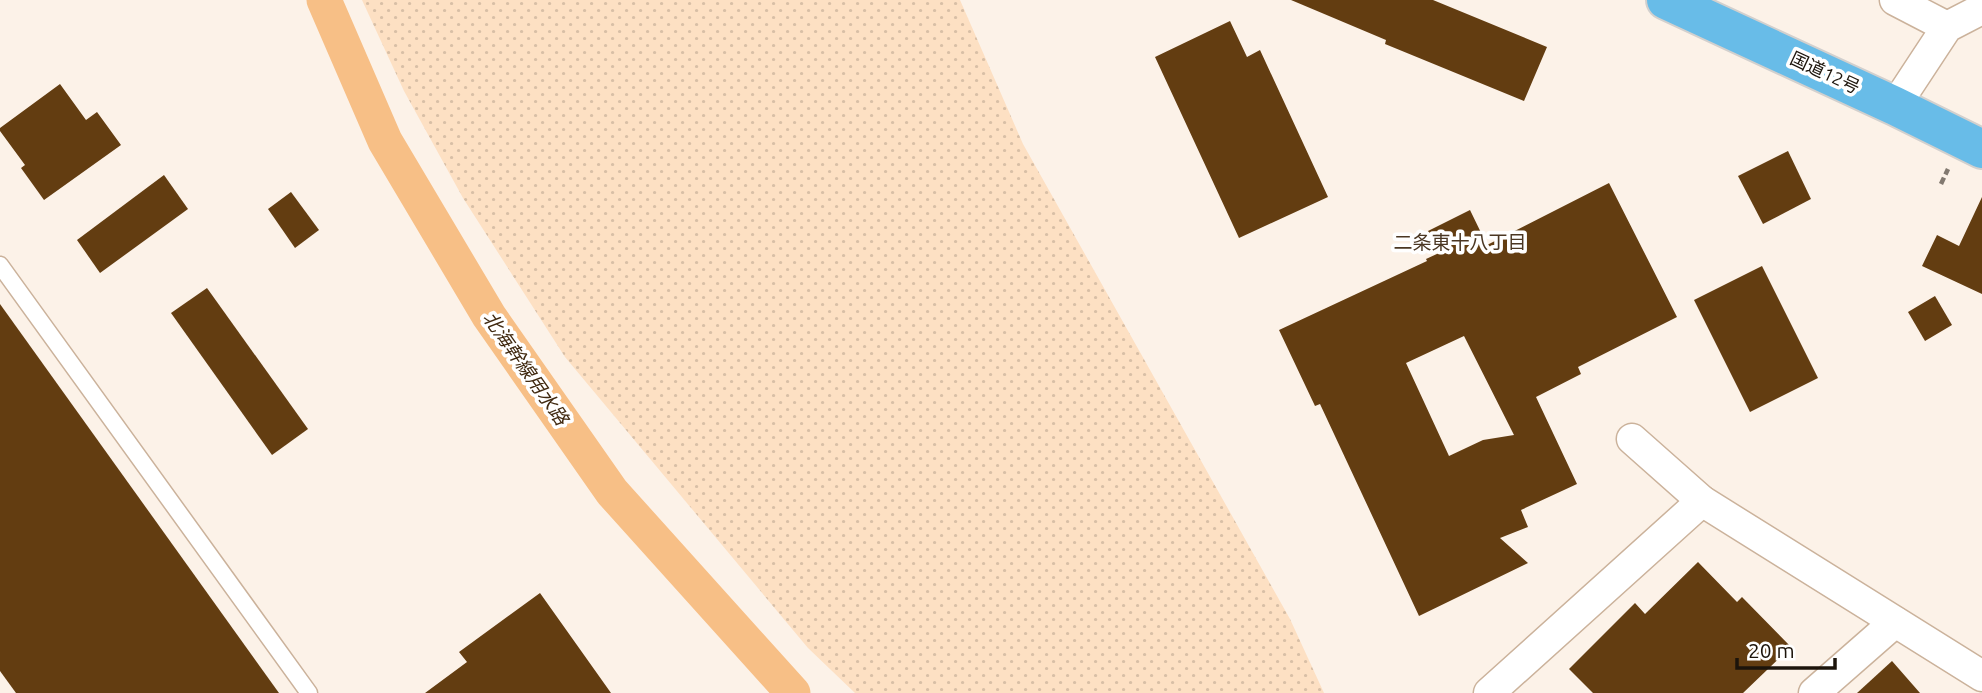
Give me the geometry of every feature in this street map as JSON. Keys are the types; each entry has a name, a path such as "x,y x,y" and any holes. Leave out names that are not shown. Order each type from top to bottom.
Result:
{"highway":[{"name":"国道12号","path":"1666,0 1982,149"}],"street":[{"path":"1895,0 1947,27"},
{"path":"1895,106 1947,27 1982,9"},
{"path":"1632,439 1702,501 1982,676"},
{"path":"1489,693 1702,501"},
{"path":"1814,693 1895,622"}],"lane":[{"path":"0,265 309,693"}],"shaded area":[{"path":"362,0 960,0 1023,144 1290,619 1324,693 855,693 808,648 565,357 463,198 404,91"}],"building":[{"path":"1291,0 1433,0 1547,47 1524,101 1385,44 1386,40"},
{"path":"1230,21 1247,57 1260,50 1328,197 1239,238 1155,57"},
{"path":"60,84 86,120 97,112 121,145 44,200 21,168 25,165 0,128"},
{"path":"1788,151 1811,199 1763,224 1738,176"},
{"path":"164,175 188,209 100,273 77,240"},
{"path":"1609,183 1677,317 1578,367 1581,374 1536,397 1577,484 1521,510 1528,527 1500,538 1528,563 1419,616 1320,404 1315,406 1279,330 1427,261 1426,259 1439,253 1428,231 1470,210 1487,245","holes":["1464,336 1514,435 1483,440 1449,456 1406,363"]},
{"path":"291,192 319,230 295,248 268,209"},
{"path":"1982,197 1982,294 1922,266 1937,235 1959,246"},
{"path":"1762,266 1818,378 1750,412 1694,300"},
{"path":"207,288 308,429 272,455 171,313"},
{"path":"1935,296 1952,325 1925,341 1908,312"},
{"path":"0,304 279,693 16,693 0,671"},
{"path":"1698,562 1737,602 1742,597 1791,647 1743,693 1593,693 1569,669 1635,603 1645,614"},
{"path":"540,593 611,693 425,693 467,662 459,652"},
{"path":"1892,661 1920,693 1857,693"}],"waterway":[{"name":"北海幹線用水路","path":"324,0 385,141 489,316 612,492 793,693"}],"district":[{"name":"二条東十八丁目","path":"1460,242"}]}
